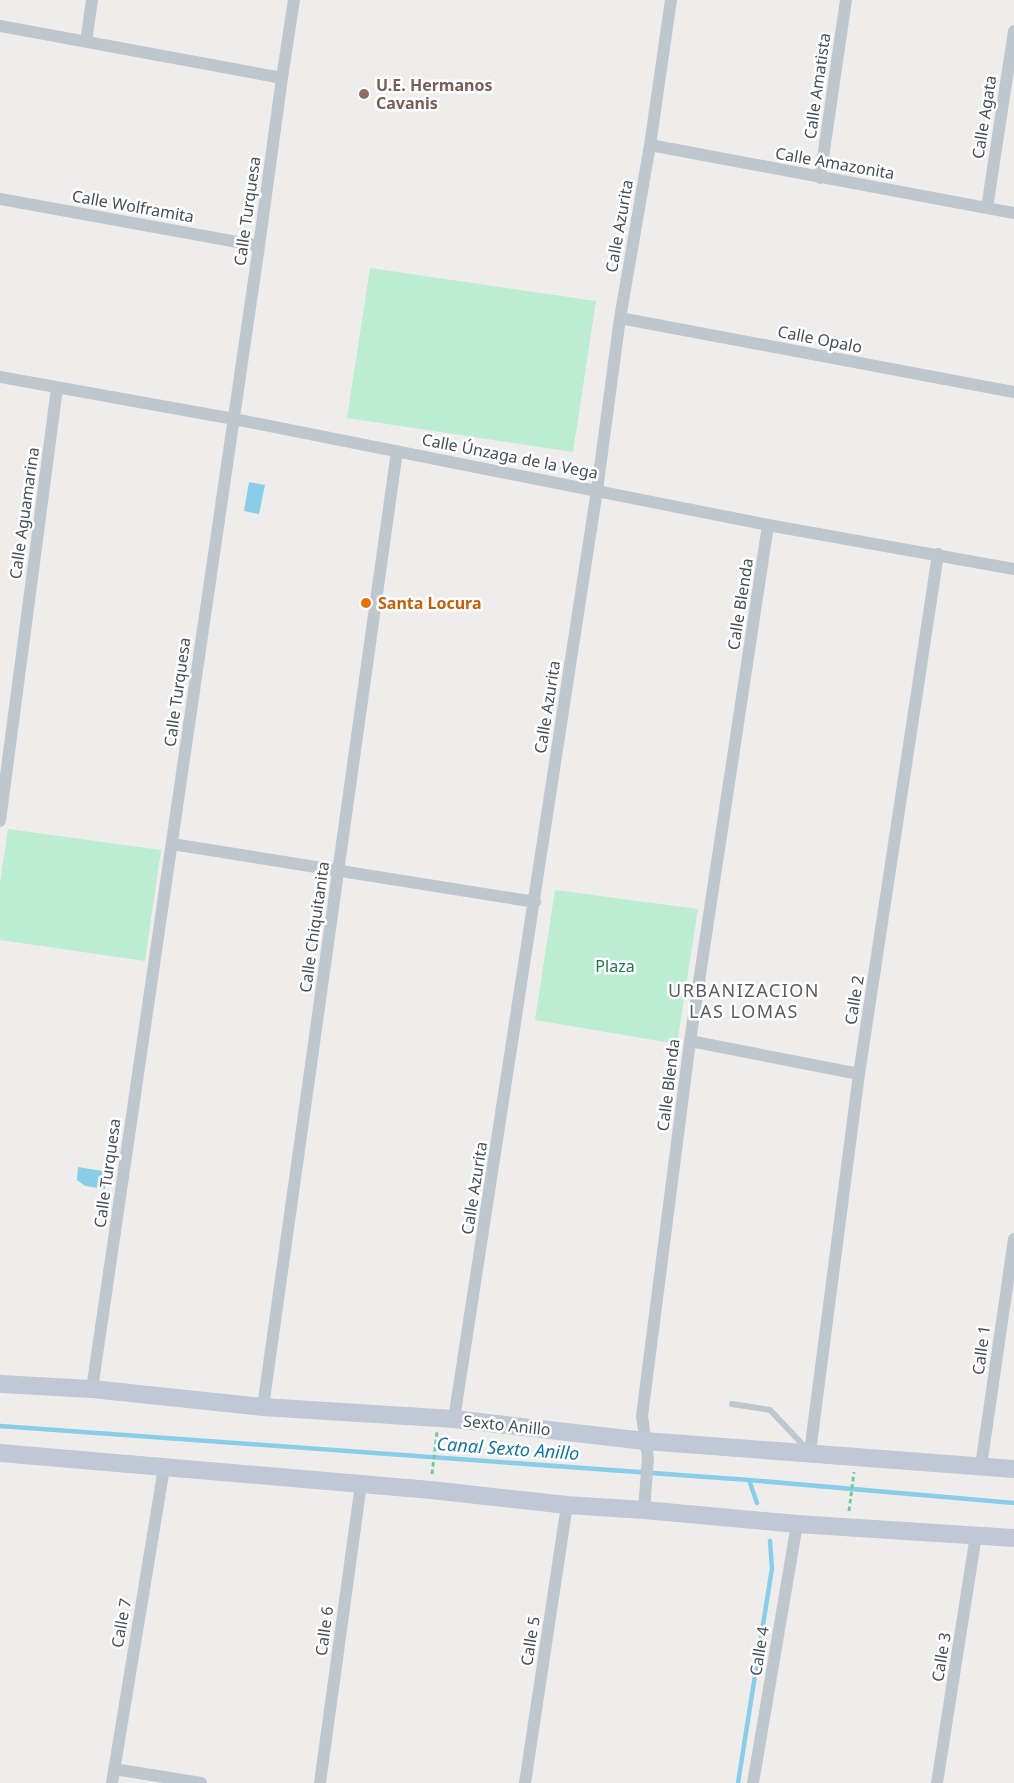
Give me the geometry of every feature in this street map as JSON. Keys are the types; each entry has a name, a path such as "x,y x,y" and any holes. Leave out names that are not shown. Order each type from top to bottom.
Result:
{"main road":[{"name":"Sexto Anillo","path":"0,1384 92,1389 263,1407 454,1419 646,1449 810,1452 1014,1469"},
{"path":"0,1453 361,1484 567,1505 645,1501 797,1524 1014,1538"}],"street":[{"path":"86,42 92,0"},
{"name":"Calle Turquesa","path":"92,1389 294,0"},
{"name":"Calle Azurita","path":"454,1419 535,902 597,490 620,318 650,145 671,0"},
{"name":"Calle Amatista","path":"820,178 846,0"},
{"path":"0,26 282,78"},
{"name":"Calle Agata","path":"987,208 1014,31"},
{"name":"Calle Amazonita","path":"650,145 1014,213"},
{"name":"Calle Wolframita","path":"0,199 259,246"},
{"name":"Calle Opalo","path":"620,318 1014,392"},
{"name":"Calle Únzaga de la Vega","path":"0,377 234,418 768,525 1014,569"},
{"name":"Calle Aguamarina","path":"0,821 57,388"},
{"name":"Calle Chiquitanita","path":"263,1407 397,451"},
{"name":"Calle Blenda","path":"645,1501 646,1449 642,1416 690,1041 768,525"},
{"name":"Calle 2","path":"810,1452 859,1074 938,554"},
{"path":"172,844 535,902"},
{"path":"690,1041 859,1074"},
{"name":"Calle 1","path":"981,1466 1014,1239"},
{"name":"Calle 7","path":"112,1783 164,1468"},
{"name":"Calle 6","path":"320,1783 361,1484"},
{"name":"Calle 5","path":"525,1783 567,1505"},
{"name":"Calle 4","path":"753,1783 797,1524"},
{"name":"Calle 3","path":"937,1783 976,1535"},
{"path":"114,1769 201,1783"}],"lane":[{"path":"732,1404 770,1410 810,1452"}],"path":[{"path":"432,1473 437,1434"},
{"path":"849,1516 855,1472"}],"green space":[{"path":"370,268 596,301 573,452 347,418"},
{"path":"8,829 161,850 145,961 0,940 0,883"},
{"name":"Plaza","path":"555,890 698,909 677,1044 535,1020"}],"water":[{"path":"249,482 265,485 259,514 244,511"},
{"path":"78,1167 108,1172 105,1189 85,1186 77,1180"}],"waterway":[{"name":"Canal Sexto Anillo","path":"0,1426 749,1480 1014,1503"},
{"path":"749,1480 757,1503"},
{"path":"738,1783 772,1568 770,1541"}],"place":[{"name":"U.E. Hermanos Cavanis","path":"364,94"},
{"name":"Santa Locura","path":"366,603"}],"district":[{"name":"URBANIZACION LAS LOMAS","path":"744,1001"}]}
